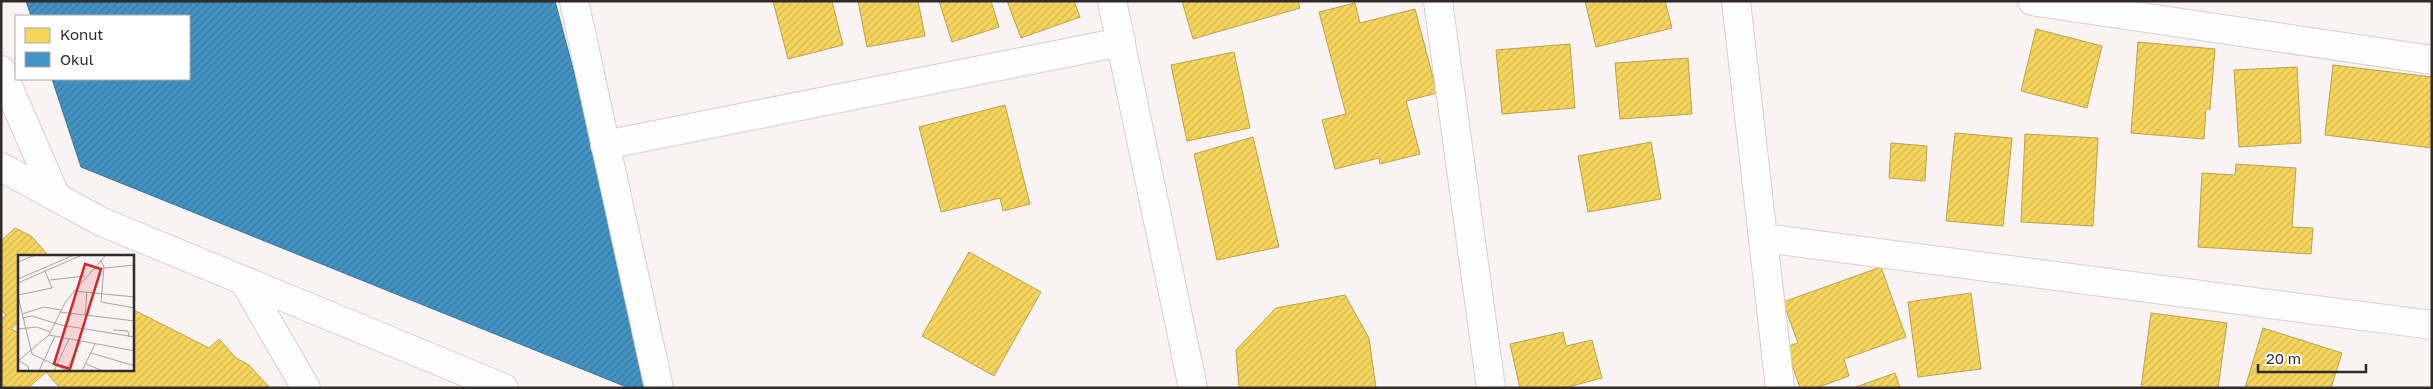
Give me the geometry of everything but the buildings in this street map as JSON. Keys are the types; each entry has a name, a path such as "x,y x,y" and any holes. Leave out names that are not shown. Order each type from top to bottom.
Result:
{"street":[{"path":"574,1 659,388"},
{"path":"1112,1 1193,388"},
{"path":"1438,1 1491,388"},
{"path":"1736,1 1780,388"},
{"path":"2032,1 2432,60"},
{"path":"605,145 1120,42"},
{"path":"1,70 56,197"},
{"path":"1,167 102,222 504,388"},
{"path":"1763,238 2432,325"},
{"path":"244,281 306,388"}]}
